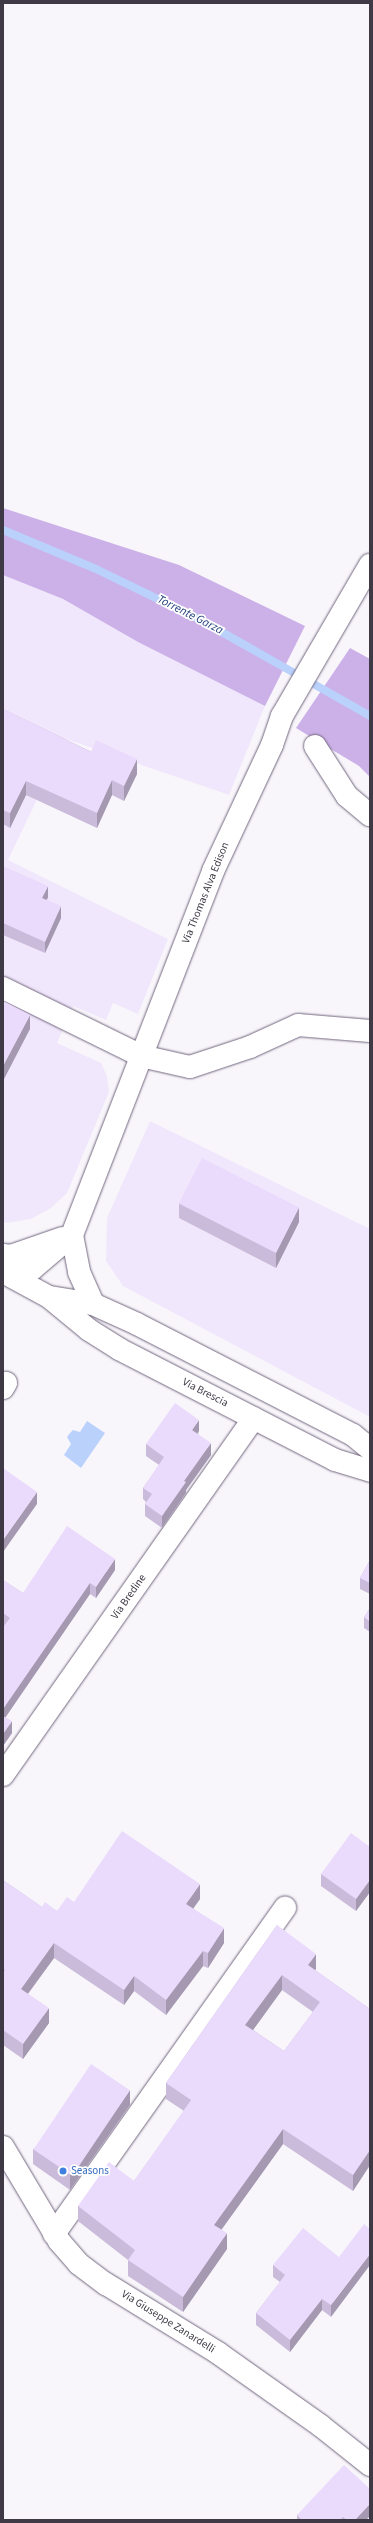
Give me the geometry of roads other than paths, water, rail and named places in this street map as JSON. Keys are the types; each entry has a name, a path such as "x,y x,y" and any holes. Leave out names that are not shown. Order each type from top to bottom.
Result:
{"street":[{"name":"Via Thomas Alva Edison","path":"8,1275 32,1268 72,1235 213,871 272,745 282,716 370,565"},
{"path":"315,746 347,796 370,815"},
{"path":"3,988 67,1022 142,1056 190,1067 250,1047 298,1025 370,1031"},
{"path":"3,1255 11,1256 72,1235 79,1272 93,1304"},
{"name":"Via Brescia","path":"8,1275 49,1297 89,1330 118,1349 335,1460 370,1471"},
{"name":"Via Brescia","path":"49,1297 93,1304 353,1435 370,1449"},
{"name":"Via Bredine","path":"3,1775 254,1418"},
{"path":"54,2234 285,1908"},
{"name":"Via Giuseppe Zanardelli","path":"3,2147 54,2234 80,2264 106,2284 218,2353 328,2431 370,2465"}],"water":[{"path":"87,1421 105,1433 81,1468 64,1455 71,1444 67,1437 73,1430 80,1432"}],"waterway":[{"name":"Torrente Garza","path":"3,530 94,568 197,618 370,716"}],"place":[{"name":"Seasons","path":"63,2171"}]}
